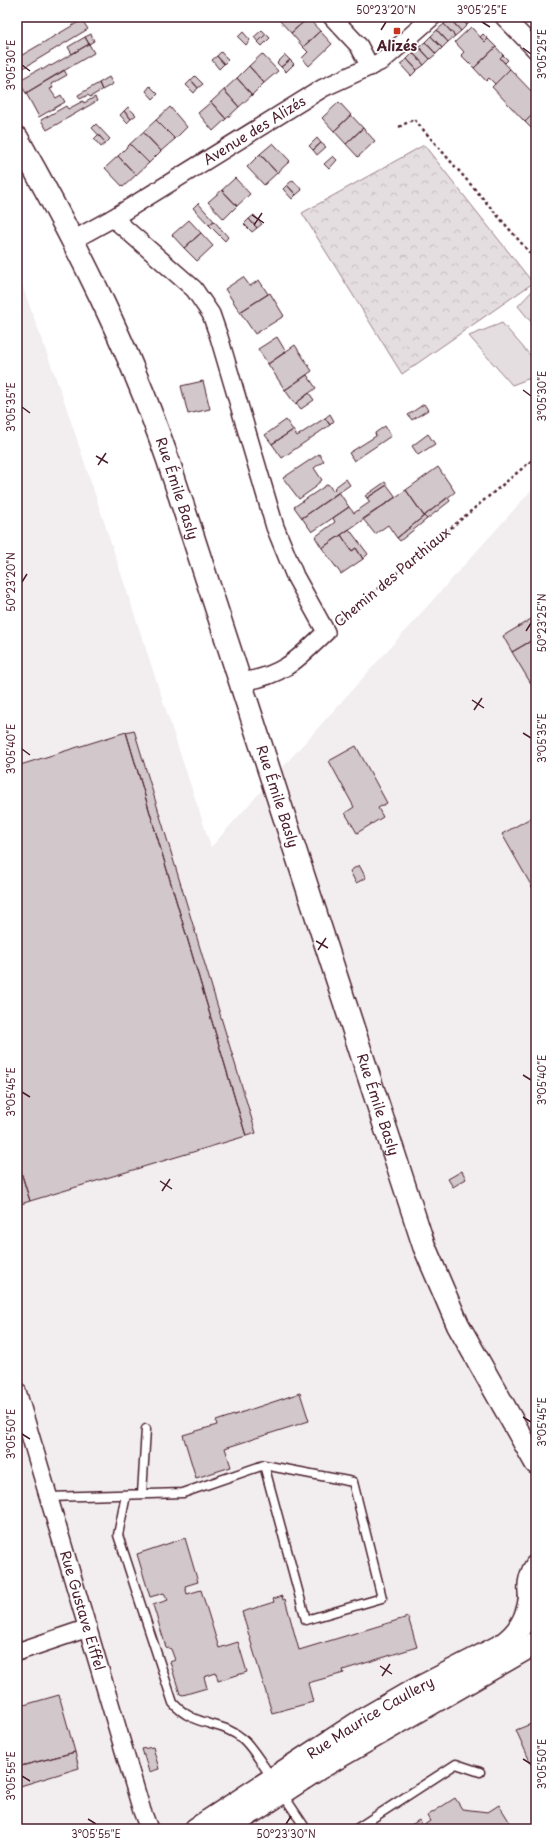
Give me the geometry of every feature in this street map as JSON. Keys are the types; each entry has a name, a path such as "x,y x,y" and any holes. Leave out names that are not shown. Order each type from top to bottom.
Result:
{"street":[{"path":"332,17 359,46 370,67"},
{"name":"Avenue des Alizés","path":"73,240 113,218 313,94 370,67 389,56 432,17"},
{"path":"504,17 536,50"},
{"name":"Rue Émile Basly","path":"17,138 73,240 115,325 152,413 424,1246 447,1300 471,1349 535,1462"},
{"path":"113,218 194,288 211,314 275,527 295,576 326,632"},
{"name":"Chemin des Parthiaux","path":"241,682 265,678 283,669 297,660 326,632"},
{"name":"Rue Gustave Eiffel","path":"17,1391 142,1811 149,1829"},
{"name":"Rue Maurice Caullery","path":"196,1829 233,1822 373,1713 506,1642 515,1634 533,1605 529,1582 536,1566"},
{"path":"17,1652 88,1628"},
{"name":"Rue Maurice Caullery","path":"278,1786 318,1769 536,1643"}],"lane":[{"path":"142,1494 146,1429"},
{"path":"48,1497 183,1493 264,1465 353,1482 382,1598 306,1620 264,1465"},
{"path":"126,1495 118,1535 173,1703 182,1713 196,1721 225,1729 243,1739 278,1786 306,1829"},
{"path":"356,1829 456,1764 480,1772"}],"path":[{"path":"399,127 414,119 536,260"},
{"name":"Chemin des Parthiaux","path":"326,632 536,457"}],"shaded area":[{"path":"17,271 66,406 211,847 536,485 536,1829 17,1829"}],"green space":[{"path":"424,145 533,283 402,374 302,213"},
{"path":"536,287 536,328 518,306"},
{"path":"502,323 536,362 536,376 512,385 469,336"}],"building":[{"path":"276,17 284,17 280,21"},
{"path":"284,17 308,18 291,33 280,21"},
{"path":"452,17 460,17 467,25 461,31 450,19"},
{"path":"460,17 473,17 474,18 467,25"},
{"path":"308,18 320,31 303,47 291,33"},
{"path":"450,19 461,31 455,36 444,24"},
{"path":"82,20 88,29 17,72 17,58"},
{"path":"444,24 455,36 448,42 437,30"},
{"path":"471,27 485,42 488,39 496,47 474,68 461,55 464,52 455,42"},
{"path":"262,30 266,34 258,42 254,37"},
{"path":"437,30 448,42 442,48 431,36"},
{"path":"320,31 332,44 309,66 302,58 308,52 303,47"},
{"path":"243,32 250,40 246,45 238,37"},
{"path":"91,34 94,41 89,44 85,37"},
{"path":"266,34 270,38 262,46 258,42"},
{"path":"483,34 488,39 485,42 480,37"},
{"path":"431,36 442,48 436,54 425,42"},
{"path":"85,37 89,44 72,54 68,47"},
{"path":"425,42 436,54 430,59 419,47"},
{"path":"89,44 94,53 26,93 18,81 41,68 42,70 50,65 51,66"},
{"path":"419,47 430,59 424,65 413,53"},
{"path":"496,47 503,55 500,58 510,69 495,84 489,78 486,81 474,68"},
{"path":"221,52 228,60 224,64 217,56"},
{"path":"413,53 424,65 417,70 407,59"},
{"path":"262,54 278,71 264,83 249,66"},
{"path":"285,55 290,60 281,67 277,63"},
{"path":"503,55 508,60 505,63 500,58"},
{"path":"217,56 224,64 219,69 212,60"},
{"path":"407,59 417,70 411,76 400,64"},
{"path":"290,60 294,64 286,72 281,67"},
{"path":"249,66 264,83 252,95 237,78"},
{"path":"510,69 536,96 536,111 525,122 492,87"},
{"path":"64,70 67,75 51,84 53,88 50,89 56,98 61,95 65,102 39,117 26,93"},
{"path":"195,76 203,84 198,88 191,80"},
{"path":"109,77 113,84 102,90 99,83"},
{"path":"237,78 252,95 239,107 224,90"},
{"path":"191,80 198,88 194,93 186,85"},
{"path":"99,83 102,90 90,97 88,95 80,99 78,95"},
{"path":"150,86 158,94 153,99 146,91"},
{"path":"224,90 239,107 226,119 211,102"},
{"path":"95,97 97,101 47,130 41,120 66,106 68,109 83,101 84,103"},
{"path":"211,102 226,119 213,131 198,113"},
{"path":"339,102 351,115 334,131 322,118"},
{"path":"128,107 136,115 131,119 124,111"},
{"path":"170,107 187,127 175,139 156,120"},
{"path":"124,111 131,119 127,123 120,115"},
{"path":"536,111 536,133 525,122"},
{"path":"351,115 363,128 346,144 334,131"},
{"path":"156,120 175,139 161,151 143,132"},
{"path":"96,124 110,139 106,143 92,128"},
{"path":"363,128 375,141 358,157 346,144"},
{"path":"143,132 161,151 149,163 130,144"},
{"path":"98,135 106,143 101,147 94,139"},
{"path":"317,138 321,143 313,150 309,146"},
{"path":"273,143 290,161 277,173 260,154"},
{"path":"321,143 326,147 317,155 313,150"},
{"path":"130,144 149,163 136,175 118,156"},
{"path":"260,154 277,173 264,185 247,167"},
{"path":"118,156 136,175 123,187 105,168"},
{"path":"333,156 337,160 329,169 324,164"},
{"path":"235,178 250,194 237,206 222,190"},
{"path":"293,180 302,190 296,195 287,185"},
{"path":"287,185 296,195 292,199 283,189"},
{"path":"222,190 237,206 224,219 208,202"},
{"path":"198,203 214,221 209,225 193,208"},
{"path":"254,215 262,224 257,228 249,219"},
{"path":"249,219 257,228 252,232 244,224"},
{"path":"189,220 201,233 184,248 172,235"},
{"path":"214,221 228,237 225,241 209,225"},
{"path":"201,233 213,246 197,261 184,248"},
{"path":"243,277 250,286 259,280 268,294 240,312 225,289"},
{"path":"270,293 284,316 255,334 240,312"},
{"path":"277,337 286,352 268,364 258,349"},
{"path":"295,345 312,371 285,390 268,364"},
{"path":"307,375 316,388 295,404 285,390"},
{"path":"203,381 210,409 188,414 181,386"},
{"path":"309,393 314,400 301,409 296,403"},
{"path":"424,404 428,410 412,420 408,415"},
{"path":"330,414 334,421 330,425 325,418"},
{"path":"325,418 330,425 282,458 272,444 293,430 297,436"},
{"path":"286,420 293,430 272,444 265,435"},
{"path":"385,426 391,436 354,461 349,453 376,436 375,433"},
{"path":"428,434 435,444 418,455 412,446"},
{"path":"319,454 324,461 314,468 322,480 315,486 316,487 299,499 283,478"},
{"path":"438,467 455,492 424,516 406,490"},
{"path":"346,479 350,485 302,518 294,507 328,484 333,491 335,489 334,488"},
{"path":"385,482 387,485 367,498 365,496"},
{"path":"387,485 396,497 322,548 315,537 335,522 333,518 349,507 354,513 370,502 367,498"},
{"path":"406,490 424,516 397,538 388,525 375,534 363,519"},
{"path":"339,492 349,507 312,532 302,518"},
{"path":"448,497 450,501 427,519 424,516"},
{"path":"424,516 427,519 400,541 397,538"},
{"path":"349,529 368,554 363,559 356,548 352,551 341,535"},
{"path":"341,535 352,551 356,548 363,559 341,574 322,548"},
{"path":"536,616 536,638 512,652 503,636"},
{"path":"536,638 536,692 512,652"},
{"path":"134,730 256,1133 246,1136 126,732"},
{"path":"126,732 246,1136 30,1201 17,1159 17,766"},
{"path":"356,746 387,803 378,808 383,817 357,833 345,813 354,807 329,761"},
{"path":"536,815 536,894 502,834"},
{"path":"359,865 366,878 356,883 350,871"},
{"path":"17,1159 30,1201 18,1205 17,1200"},
{"path":"462,1171 466,1179 453,1187 448,1179"},
{"path":"300,1393 309,1421 225,1448 231,1467 196,1478 183,1435 217,1425 216,1421"},
{"path":"185,1538 198,1582 185,1586 187,1594 201,1590 219,1648 238,1642 247,1672 218,1681 216,1673 204,1677 207,1688 183,1695 180,1694 170,1662 175,1660 171,1649 166,1647 153,1605 168,1600 164,1593 150,1597 137,1554"},
{"path":"282,1596 283,1600 285,1599 299,1650 408,1617 417,1647 343,1670 344,1673 308,1683 313,1702 272,1713 242,1612 274,1602 273,1599"},
{"path":"59,1695 75,1752 17,1767 17,1707"},
{"path":"536,1722 536,1775 516,1730"},
{"path":"153,1747 159,1769 149,1772 142,1749"},
{"path":"75,1752 79,1768 17,1787 17,1767"},
{"path":"455,1798 462,1809 488,1812 499,1805 514,1829 405,1829 419,1820 423,1826 430,1821 427,1816"}],"place":[{"name":"Alizés","path":"397,31"}]}
